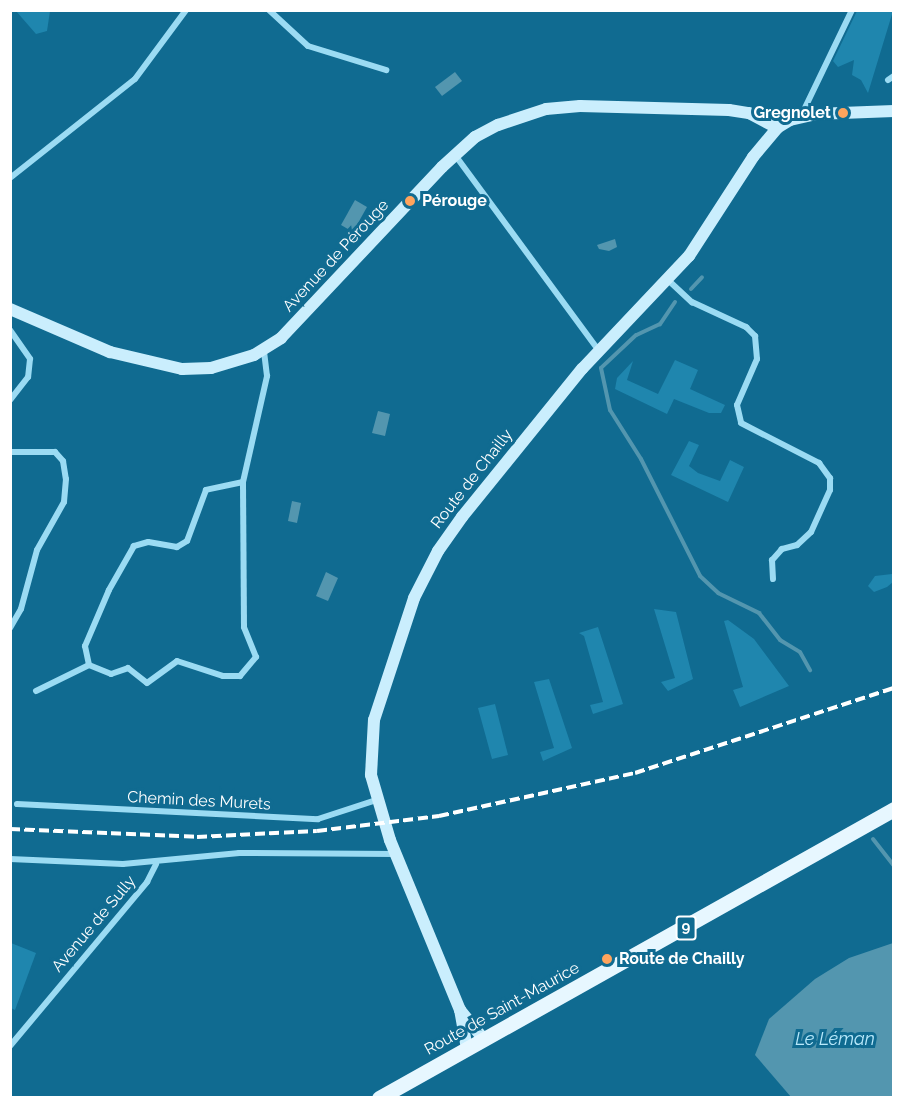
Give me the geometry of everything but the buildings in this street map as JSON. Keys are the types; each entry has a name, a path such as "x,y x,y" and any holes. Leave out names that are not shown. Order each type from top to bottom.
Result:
{"main road":[{"name":"Route de Saint-Maurice","path":"379,1098 894,809"}],"street":[{"path":"10,178 135,79 186,10"},
{"path":"269,10 308,46 386,70"},
{"path":"801,116 852,10"},
{"name":"Avenue de Pérouge","path":"10,309 110,352 182,369 237,362 264,349 300,319 455,155 475,138 521,115 580,106 729,110 749,112 777,128"},
{"name":"Route de Chailly","path":"467,1049 460,1010 395,854 376,800 370,759 374,720 406,618 429,566 462,517 598,351 668,280 702,240 753,157 777,128 801,116 894,111"},
{"path":"455,155 598,351"},
{"path":"668,280 692,302 746,327 755,336 757,359 737,405 741,423 819,463 830,478 830,490 810,532 797,545 782,549 772,560 773,579"},
{"path":"10,330 30,358 28,377 10,400"},
{"path":"36,691 89,665 111,674 128,668 147,683 177,661 224,676 240,676 249,669 256,657 244,627 243,482 267,376 264,349"},
{"path":"10,452 54,452 63,461 66,479 64,502 36,550 21,609 10,628"},
{"path":"89,665 85,646 109,591 134,546 148,542 177,547 187,541 206,490 243,482"},
{"name":"Chemin des Murets","path":"17,804 318,819 376,800"},
{"path":"10,859 78,864 156,864 239,854 395,854"},
{"name":"Avenue de Sully","path":"10,1046 147,882 156,864"},
{"name":"Route de Chailly","path":"460,1010 484,1040"}],"shaded area":[{"path":"16,11 50,11 47,31 36,34"},
{"path":"857,11 893,11 868,93 861,80 852,75 854,60 838,67 833,61"},
{"path":"675,360 698,370 690,389 725,405 721,413 709,413 674,399 667,414 615,389 617,378 633,361 627,380 658,394"},
{"path":"689,441 699,445 689,466 698,473 720,481 730,460 744,467 728,502 671,475"},
{"path":"892,574 893,582 887,587 874,592 868,586 875,576"},
{"path":"654,609 676,612 693,679 668,691 661,682 675,678"},
{"path":"728,620 754,639 789,686 740,707 733,690 743,687 724,621"},
{"path":"598,627 623,704 593,714 590,705 603,702 584,636 579,633"},
{"path":"549,679 572,748 543,761 540,752 554,748 534,682"},
{"path":"495,704 508,755 492,759 478,708"},
{"path":"11,943 36,953 15,1010 11,1008"}],"water":[{"path":"455,72 462,81 442,96 435,87"},
{"path":"355,200 367,207 353,232 341,225"},
{"path":"615,239 617,247 609,251 599,249 597,245"},
{"path":"378,411 390,414 385,436 372,433"},
{"path":"292,501 301,503 297,523 288,521"},
{"path":"326,572 338,578 328,601 316,596"},
{"name":"Le Léman","path":"893,943 893,1097 791,1097 755,1055 769,1019 815,979 849,958"}],"waterway":[{"path":"691,289 702,277"},
{"path":"675,302 660,324 636,335 601,368 610,410 641,459 700,576 718,593 759,613 780,640 800,652 810,670"},
{"path":"873,839 894,866"}],"railway":[{"path":"10,829 197,837 317,831 439,816 635,773 894,688"}],"place":[{"name":"Gregnolet","path":"843,113"},
{"name":"Pérouge","path":"410,201"},
{"name":"Route de Chailly","path":"607,959"}]}
